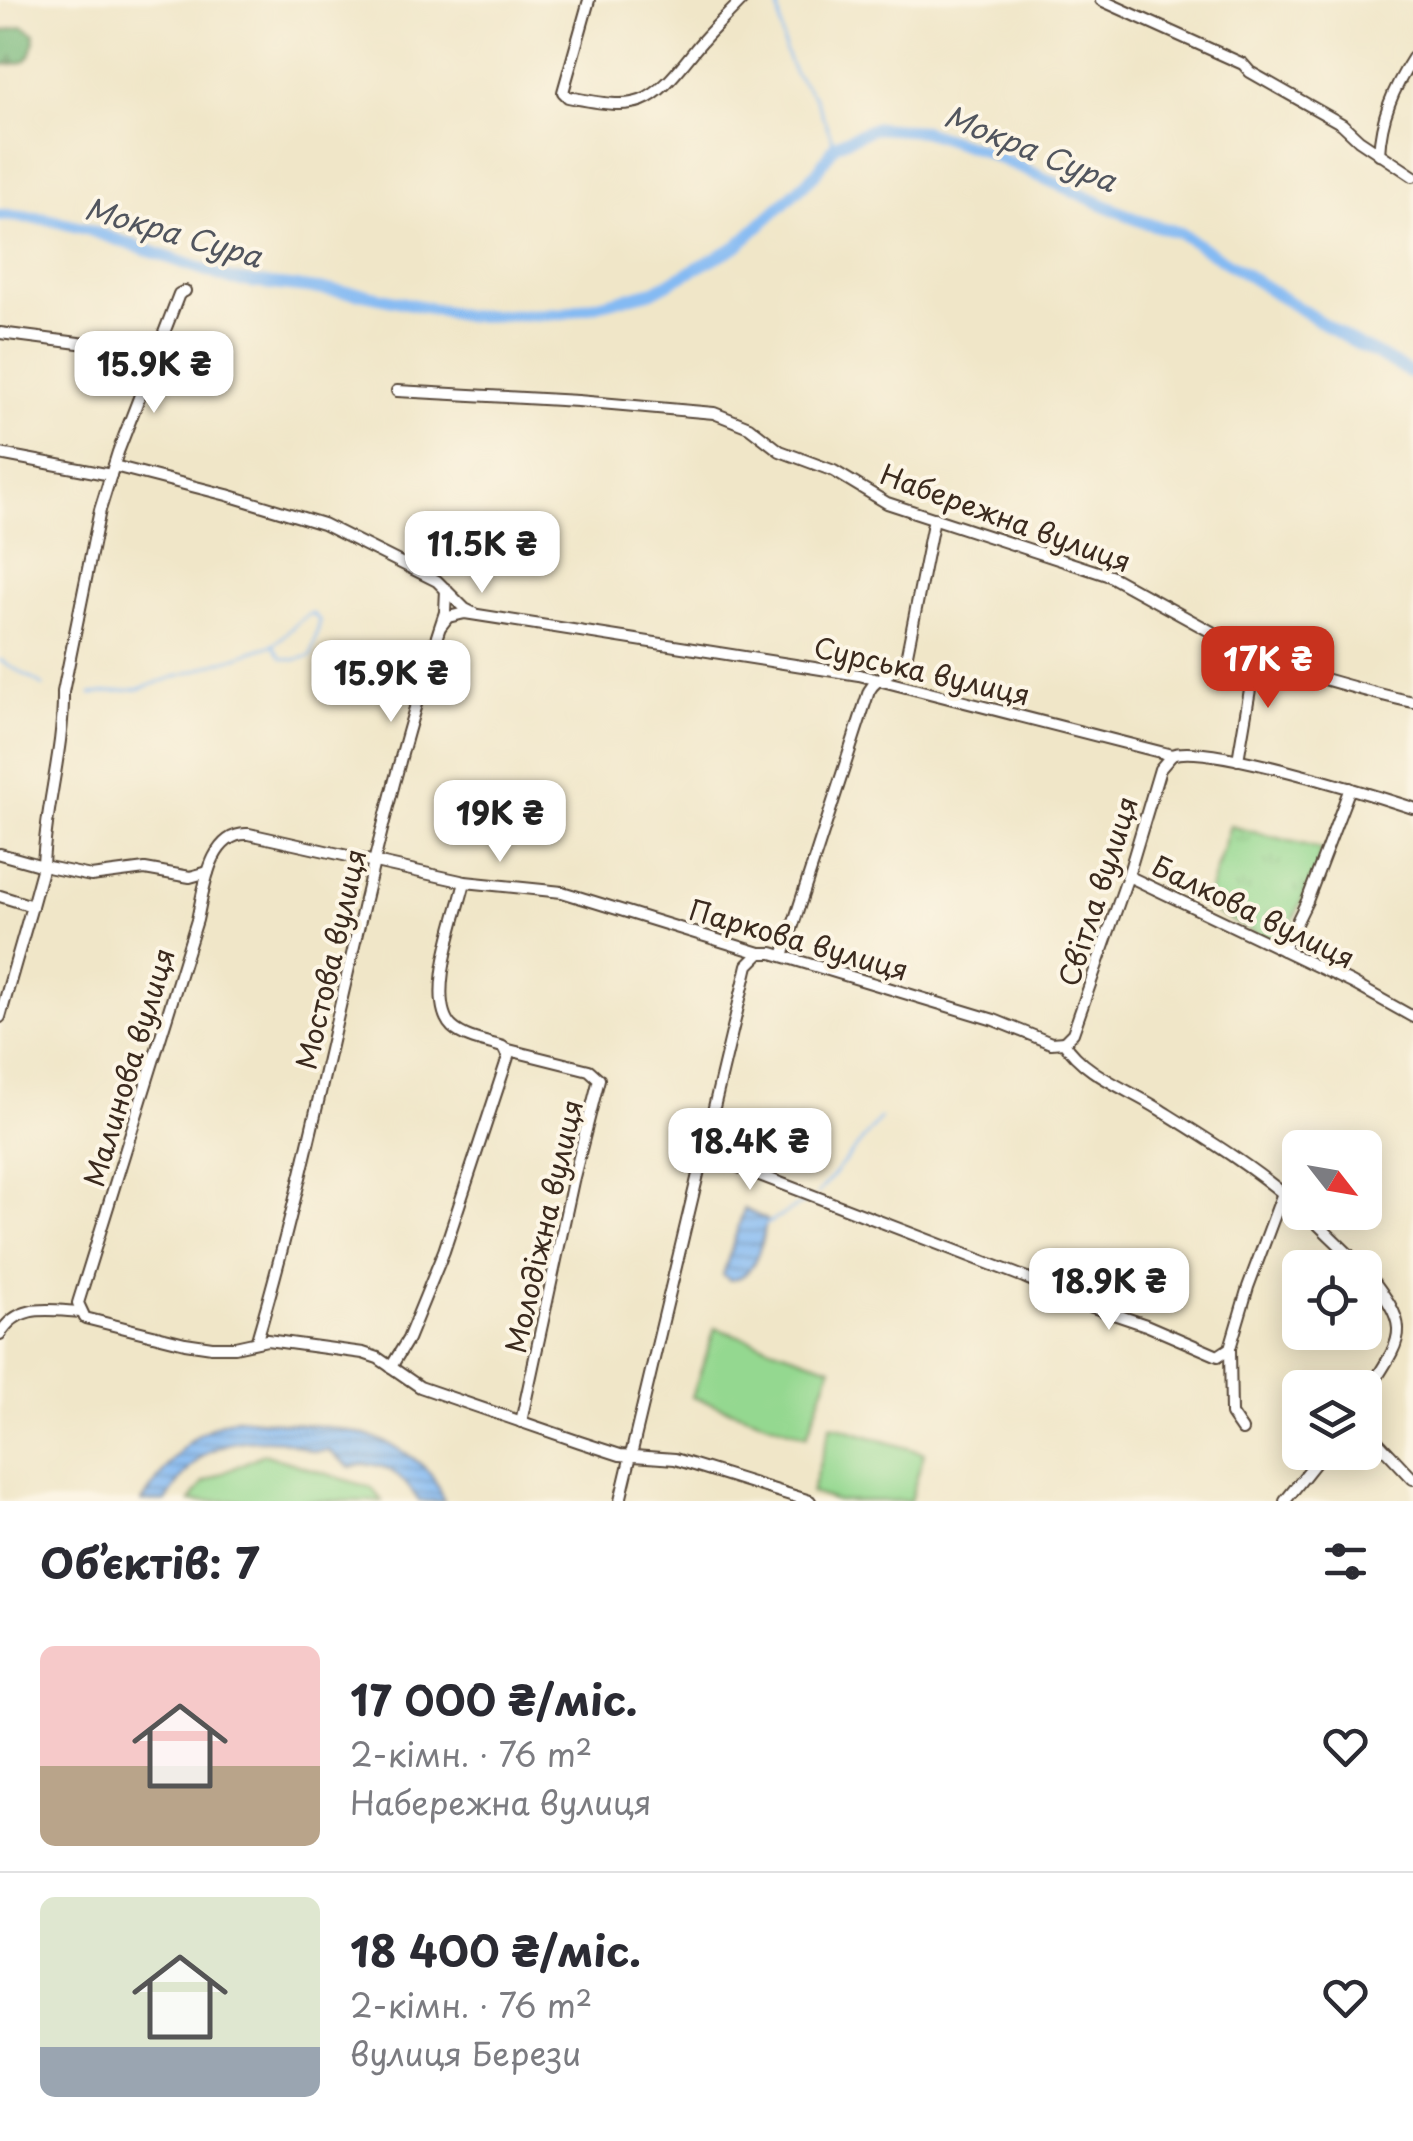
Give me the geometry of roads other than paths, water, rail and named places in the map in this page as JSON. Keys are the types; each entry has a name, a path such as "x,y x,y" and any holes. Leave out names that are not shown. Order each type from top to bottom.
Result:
{"street":[{"path":"590,0 563,94 603,104 627,104 648,98 667,86 697,47 742,0"},
{"path":"1101,0 1243,64 1250,72 1342,124 1413,176"},
{"path":"1379,154 1386,107 1413,58"},
{"path":"0,1017 43,866 44,832 64,722 63,692 100,510 176,300 186,291"},
{"path":"0,334 158,353"},
{"name":"Набережна вулиця","path":"397,391 714,413 748,426 780,451 834,472 888,503 1110,576 1250,653 1255,660 1413,702"},
{"path":"0,454 112,470 228,494 323,524 420,571 478,616"},
{"path":"783,956 869,691 876,680 899,667 907,654 934,518"},
{"name":"Мостова вулиця","path":"257,1340 329,1064 375,862 448,603 446,588"},
{"name":"Сурська вулиця","path":"441,626 453,614 478,616 876,680 1172,754 1187,751 1238,760 1413,808"},
{"path":"1238,760 1255,660"},
{"name":"Світла вулиця","path":"1064,1042 1074,1033 1160,769 1172,754"},
{"path":"1283,950 1308,900 1350,788"},
{"name":"Паркова вулиця","path":"234,834 249,834 465,882 562,892 994,1020 1051,1043 1064,1042 1072,1054 1093,1070 1159,1109 1282,1192"},
{"name":"Малинова вулиця","path":"82,1315 78,1303 192,937 208,872 220,845 234,834"},
{"path":"0,854 91,876 145,869 190,877 208,872"},
{"name":"Балкова вулиця","path":"1128,876 1413,1017"},
{"path":"391,1367 408,1339 444,1251 507,1060 505,1049 462,1034 451,1026 440,1001 465,882"},
{"path":"0,896 32,906"},
{"path":"620,1501 748,965 760,953"},
{"name":"Молодіжна вулиця","path":"505,1049 589,1070 599,1080 521,1422"},
{"path":"704,1154 1090,1306 1146,1324 1213,1355 1223,1355 1230,1348"},
{"path":"1242,1430 1231,1414 1230,1348 1282,1196"},
{"name":"Паркова вулиця","path":"1323,1230 1344,1250"},
{"name":"Паркова вулиця","path":"1381,1370 1399,1340 1402,1324 1396,1308 1382,1291"},
{"path":"0,1334 10,1320 34,1309 82,1315 184,1343 236,1347 257,1340 363,1354 378,1358 420,1387 521,1422 632,1456 675,1459 810,1501"},
{"path":"1382,1446 1413,1480"},
{"path":"1286,1501 1310,1470"}],"water":[{"path":"744,1209 767,1220 752,1265 730,1280 723,1275"},
{"path":"237,1418 340,1429 388,1444 430,1473 444,1501 419,1501 406,1483 382,1467 350,1467 328,1450 313,1451 272,1440 243,1441 215,1449 194,1464 166,1501 142,1501 191,1440"}],"waterway":[{"path":"777,0 785,50 794,72 815,98 835,145"},
{"name":"Мокра Сура","path":"0,215 47,219 89,230 233,280 364,294 466,316 561,314 654,291 737,246 817,172 835,145 874,128 923,131 981,150 1140,221 1180,233 1346,338 1413,374"},
{"path":"91,694 138,689 273,645 312,613 320,621 311,656 282,658 273,645"},
{"path":"0,660 44,686"},
{"path":"818,1193 881,1118"},
{"path":"765,1225 812,1198"}]}
